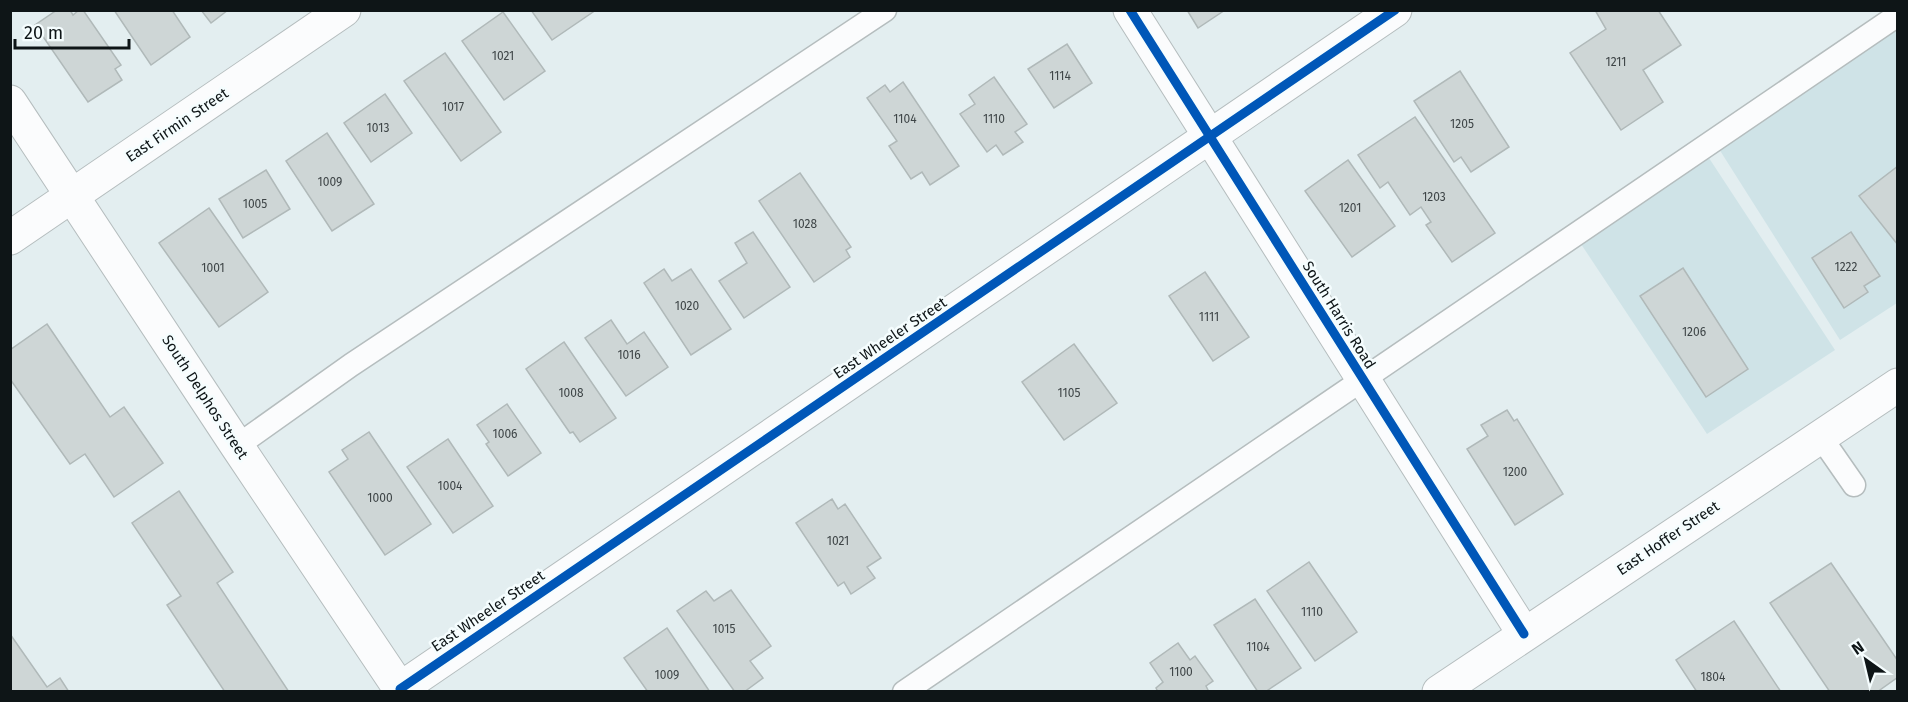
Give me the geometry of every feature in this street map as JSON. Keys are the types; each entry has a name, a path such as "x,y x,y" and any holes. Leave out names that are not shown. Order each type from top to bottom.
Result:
{"street":[{"name":"East Firmin Street","path":"10,238 344,10"},
{"name":"South Harris Road","path":"1130,10 1362,381 1524,634"},
{"name":"East Wheeler Street","path":"401,690 1395,10"},
{"name":"South Delphos Street","path":"10,102 237,447 401,690"},
{"name":"East Hoffer Street","path":"1439,692 1898,385"}],"lane":[{"path":"237,447 351,365 885,10"},
{"path":"904,692 1898,15"},
{"path":"1820,436 1854,485"}],"shaded area":[{"path":"1897,29 1897,303 1840,340 1719,149"},
{"path":"1707,155 1835,350 1707,434 1581,244"}],"building":[{"path":"57,10 70,10 73,15 83,10 121,65 115,69 122,80 88,102 35,25"},
{"path":"114,10 172,10 190,37 151,65"},
{"path":"201,10 228,10 211,23"},
{"path":"531,10 592,10 593,12 552,40"},
{"path":"1187,10 1225,10 1198,28"},
{"path":"1595,10 1658,10 1681,45 1643,70 1663,102 1621,130 1570,53 1606,29"},
{"path":"503,12 545,71 504,100 462,41"},
{"path":"1067,44 1092,83 1054,108 1028,69"},
{"path":"445,53 501,132 461,161 404,81"},
{"path":"1460,71 1509,147 1471,172 1461,157 1454,162 1414,101"},
{"path":"994,77 1027,124 1015,132 1023,142 1003,155 996,145 987,152 960,114 975,104 969,95"},
{"path":"903,82 959,166 930,185 922,172 911,179 889,146 897,141 867,98 885,85 890,92"},
{"path":"385,94 412,133 371,162 344,123"},
{"path":"1415,117 1495,233 1452,262 1426,225 1431,222 1421,207 1410,215 1388,182 1380,188 1358,155"},
{"path":"327,133 374,204 332,231 286,161"},
{"path":"1348,160 1395,226 1352,257 1305,191"},
{"path":"1898,166 1898,245 1859,196"},
{"path":"266,170 290,209 243,238 219,199"},
{"path":"800,173 851,247 846,250 850,257 814,282 759,201"},
{"path":"209,208 268,292 219,327 159,243"},
{"path":"753,232 790,287 744,318 719,281 747,263 735,243"},
{"path":"1851,232 1880,276 1864,286 1868,292 1844,308 1812,258"},
{"path":"1683,268 1748,369 1706,397 1640,296"},
{"path":"664,269 672,281 691,269 731,329 691,355 644,283"},
{"path":"1205,272 1249,337 1213,361 1169,296"},
{"path":"611,320 627,344 644,332 668,367 626,396 585,338"},
{"path":"47,324 110,417 124,407 163,463 114,497 85,454 70,464 10,379 10,350"},
{"path":"564,342 616,418 580,442 573,432 570,433 526,369"},
{"path":"1074,344 1117,403 1064,440 1022,382"},
{"path":"507,404 541,453 508,476 486,444 489,442 477,425"},
{"path":"1507,410 1514,421 1517,419 1563,494 1515,525 1467,449 1488,436 1481,425"},
{"path":"369,432 431,524 385,555 329,472 348,459 342,450"},
{"path":"448,439 493,506 453,533 407,467"},
{"path":"179,491 233,572 217,583 289,692 225,692 167,605 181,596 132,523"},
{"path":"832,499 838,509 845,504 881,558 867,567 875,578 851,594 844,582 838,586 796,523"},
{"path":"1309,562 1357,632 1315,661 1267,591"},
{"path":"1831,563 1898,661 1898,677 1877,692 1830,692 1770,603"},
{"path":"731,590 771,646 750,661 763,678 744,692 735,692 677,611 706,591 714,601"},
{"path":"1255,599 1301,668 1265,692 1258,692 1214,625"},
{"path":"1734,621 1781,692 1697,692 1676,660"},
{"path":"667,628 710,692 648,692 624,658"},
{"path":"10,634 47,687 60,678 69,692 10,692"},
{"path":"1178,643 1190,660 1195,656 1213,681 1206,686 1209,692 1158,692 1156,688 1163,682 1150,663"}],"cycle path":[{"path":"1130,10 1524,634"},
{"path":"400,689 1395,10"}]}
